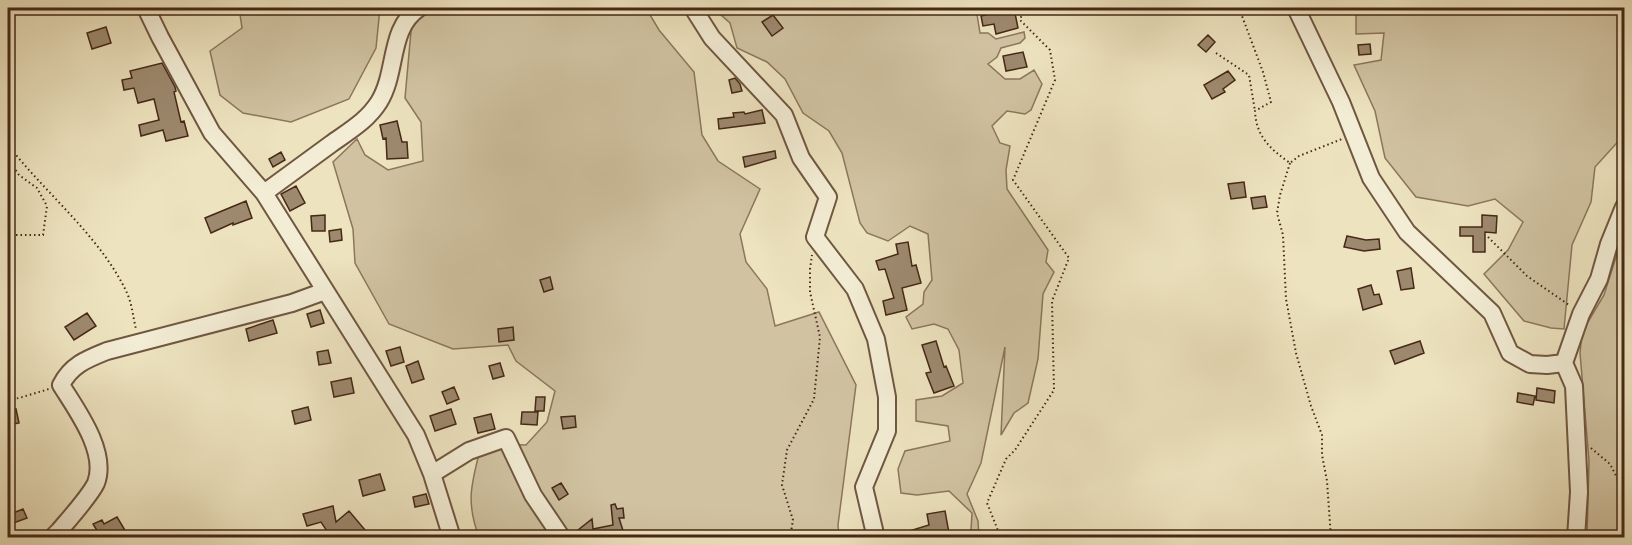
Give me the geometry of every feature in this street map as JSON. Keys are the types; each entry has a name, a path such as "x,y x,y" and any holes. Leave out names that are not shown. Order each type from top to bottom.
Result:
{"street":[{"path":"146,8 212,133 264,193 416,435 432,474 452,537"},
{"path":"264,193 365,121 379,102 390,78 399,29 410,14 419,8"},
{"path":"693,8 712,38 784,115 801,158 828,198 815,237 855,289 876,339 886,397 887,431 864,487 876,537"},
{"path":"1296,8 1341,102 1371,178 1407,232 1492,314 1510,353 1530,364 1564,363"},
{"path":"1576,537 1578,492 1574,386 1564,363 1581,314 1599,279 1609,244 1624,207"},
{"path":"52,537 66,523 96,482 98,467 95,445 77,410 60,385 64,377 78,363 107,351 292,303 325,291"},
{"path":"432,474 469,451 506,438 533,495 562,537"}],"path":[{"path":"1001,537 987,503 1006,459 1015,450 1054,390 1052,301 1069,258 1013,180 1055,80 1050,50 1020,20 1024,8"},
{"path":"1239,8 1263,72 1271,102 1255,111"},
{"path":"1216,52 1249,75 1256,125 1265,142 1276,154 1290,163"},
{"path":"1331,537 1322,435 1296,353 1286,299 1283,235 1277,213 1290,163 1307,153 1353,134"},
{"path":"8,145 25,167 98,246 127,294 139,343"},
{"path":"8,159 19,175 38,188 47,209 43,235 8,235"},
{"path":"790,537 793,520 782,485 787,450 814,399 820,336 810,292 810,269 815,237"},
{"path":"1488,237 1527,276 1581,314"},
{"path":"8,400 19,399 60,385"},
{"path":"1576,438 1610,464 1624,491"}],"shaded area":[{"path":"239,8 380,8 376,48 349,99 291,122 243,113 220,95 210,51 242,28"},
{"path":"435,8 646,8 659,30 694,72 702,135 718,161 760,189 740,234 746,262 767,289 775,326 819,312 856,385 838,525 839,537 479,537 472,514 471,494 480,450 496,444 526,445 547,422 555,391 516,361 508,345 453,349 389,324 355,263 353,229 333,162 357,139 365,155 388,170 423,161 421,122 405,98 412,20 430,13"},
{"path":"713,8 976,8 980,33 988,33 996,39 1024,32 1025,38 1020,43 1001,48 997,57 988,64 1005,79 1020,79 1034,70 1042,84 1031,110 1025,114 1007,111 992,126 1000,143 1010,146 1006,170 1007,189 1048,250 1046,262 1054,272 1043,294 1038,359 1028,403 1014,413 1001,435 1005,347 981,463 967,494 978,521 979,537 953,537 971,530 972,513 949,491 917,495 901,493 898,469 905,451 950,441 948,426 916,421 916,400 942,396 963,383 959,350 948,329 934,324 912,329 906,317 923,304 924,292 932,280 928,234 910,226 888,241 867,233 860,223 842,153 829,131 803,113 785,79 767,62 737,48 730,23"},
{"path":"1360,8 1597,8 1603,14 1613,8 1624,8 1624,135 1595,167 1591,202 1572,245 1564,329 1524,321 1484,274 1508,250 1523,222 1495,199 1468,206 1416,197 1385,158 1375,111 1354,65 1381,60 1384,33 1356,34 1356,12"},
{"path":"1624,232 1624,537 1587,537 1589,461 1580,353 1582,332 1604,295"}],"building":[{"path":"1014,8 1018,28 996,34 994,24 983,26 981,16"},
{"path":"773,15 783,28 772,36 762,22"},
{"path":"106,27 111,43 92,49 87,33"},
{"path":"1208,35 1215,42 1206,52 1198,45"},
{"path":"1370,44 1371,54 1359,55 1358,45"},
{"path":"1023,52 1027,67 1006,71 1003,56"},
{"path":"162,63 175,87 174,92 181,122 184,121 188,136 166,141 163,130 141,136 139,125 159,120 154,99 138,103 134,88 124,90 122,80 132,78 130,71"},
{"path":"1228,71 1235,80 1223,89 1225,92 1212,99 1204,85"},
{"path":"735,78 742,91 732,93 729,80"},
{"path":"762,110 765,123 719,129 718,119 734,117 733,113 744,112 745,114"},
{"path":"397,121 402,142 407,142 408,158 387,159 386,138 383,139 380,125"},
{"path":"775,151 776,158 745,167 743,157"},
{"path":"281,152 285,160 273,167 269,159"},
{"path":"1244,182 1246,197 1231,199 1228,184"},
{"path":"296,186 305,203 290,211 281,194"},
{"path":"1265,196 1267,207 1253,209 1251,198"},
{"path":"246,201 252,218 233,225 233,223 211,233 205,218"},
{"path":"325,215 325,231 312,231 311,216"},
{"path":"1482,215 1497,216 1496,233 1485,232 1485,252 1473,252 1473,236 1460,236 1460,227 1482,227"},
{"path":"341,229 342,240 330,242 329,231"},
{"path":"1347,236 1366,240 1379,239 1380,249 1364,251 1344,247"},
{"path":"908,242 912,266 916,265 921,283 902,288 907,310 886,315 883,301 894,298 885,269 879,270 876,261 898,254 896,244"},
{"path":"1411,268 1414,288 1401,290 1397,271"},
{"path":"550,277 553,289 544,292 540,280"},
{"path":"1371,285 1374,295 1379,294 1382,304 1363,310 1358,289"},
{"path":"320,310 324,323 311,327 307,314"},
{"path":"87,313 96,326 74,340 65,327"},
{"path":"273,320 277,333 249,341 246,329"},
{"path":"513,327 514,340 499,342 498,329"},
{"path":"936,341 944,367 946,366 954,386 934,393 926,373 931,372 922,345"},
{"path":"1420,341 1424,353 1395,364 1390,351"},
{"path":"400,347 404,362 391,366 386,351"},
{"path":"328,350 331,363 319,365 317,352"},
{"path":"418,361 424,379 412,383 406,366"},
{"path":"500,363 504,376 493,379 489,366"},
{"path":"351,378 354,393 334,397 331,382"},
{"path":"454,387 459,399 447,404 442,392"},
{"path":"1537,388 1555,391 1554,403 1536,400"},
{"path":"1518,393 1535,396 1533,405 1517,402"},
{"path":"536,397 545,397 544,411 535,411"},
{"path":"308,407 311,420 295,424 292,411"},
{"path":"16,409 19,423 8,425 8,411"},
{"path":"451,409 456,424 435,431 430,416"},
{"path":"522,412 538,412 537,425 521,424"},
{"path":"491,414 495,429 478,433 474,418"},
{"path":"575,416 576,427 563,429 561,417"},
{"path":"380,474 385,490 363,496 359,480"},
{"path":"561,483 568,494 559,500 552,488"},
{"path":"426,494 429,504 415,507 413,497"},
{"path":"615,504 617,509 623,508 624,518 619,518 625,537 575,537 574,533 580,532 578,530 592,519 593,529 613,525 611,505"},
{"path":"333,506 336,522 349,511 365,530 357,537 350,533 343,537 331,537 321,522 307,526 303,514"},
{"path":"23,509 27,518 8,525 8,515"},
{"path":"945,511 949,533 926,537 896,537 896,535 929,525 927,514"},
{"path":"117,517 129,537 101,537 93,524 102,520 104,524"}]}
